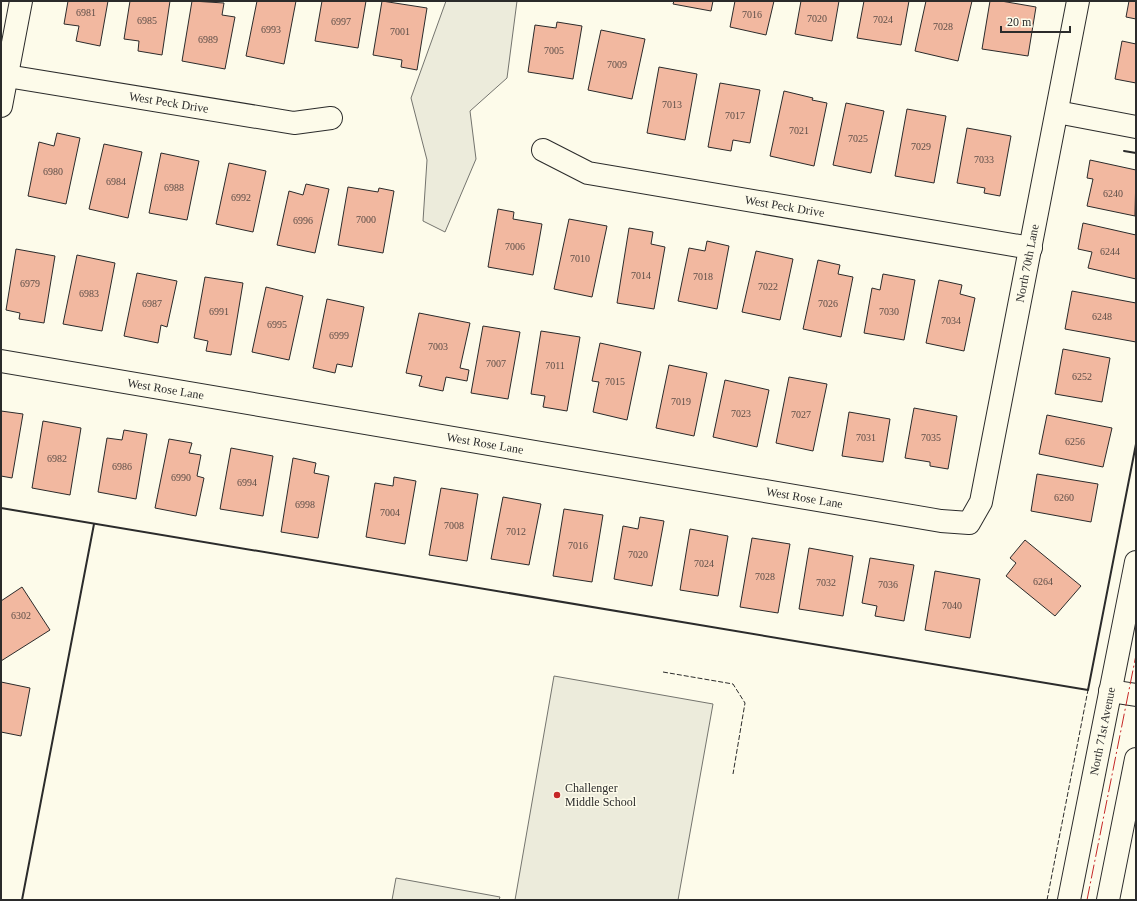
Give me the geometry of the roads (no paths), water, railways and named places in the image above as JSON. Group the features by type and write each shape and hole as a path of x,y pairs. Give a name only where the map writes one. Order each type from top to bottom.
{"street":[{"path":"1,106 22,1"},
{"name":"North 70th Lane","path":"969,523 981,502 1078,1"},
{"name":"West Peck Drive","path":"7,76 294,123 331,118"},
{"path":"1057,112 1136,127"},
{"name":"West Peck Drive","path":"544,150 588,173 1031,248"},
{"name":"West Rose Lane","path":"1,361 941,521 969,523"},
{"name":"North 71st Avenue","path":"1069,900 1136,562"},
{"path":"1110,691 1136,695"},
{"path":"1108,900 1136,759"}],"place":[{"name":"Challenger Middle School","path":"557,795"}]}
